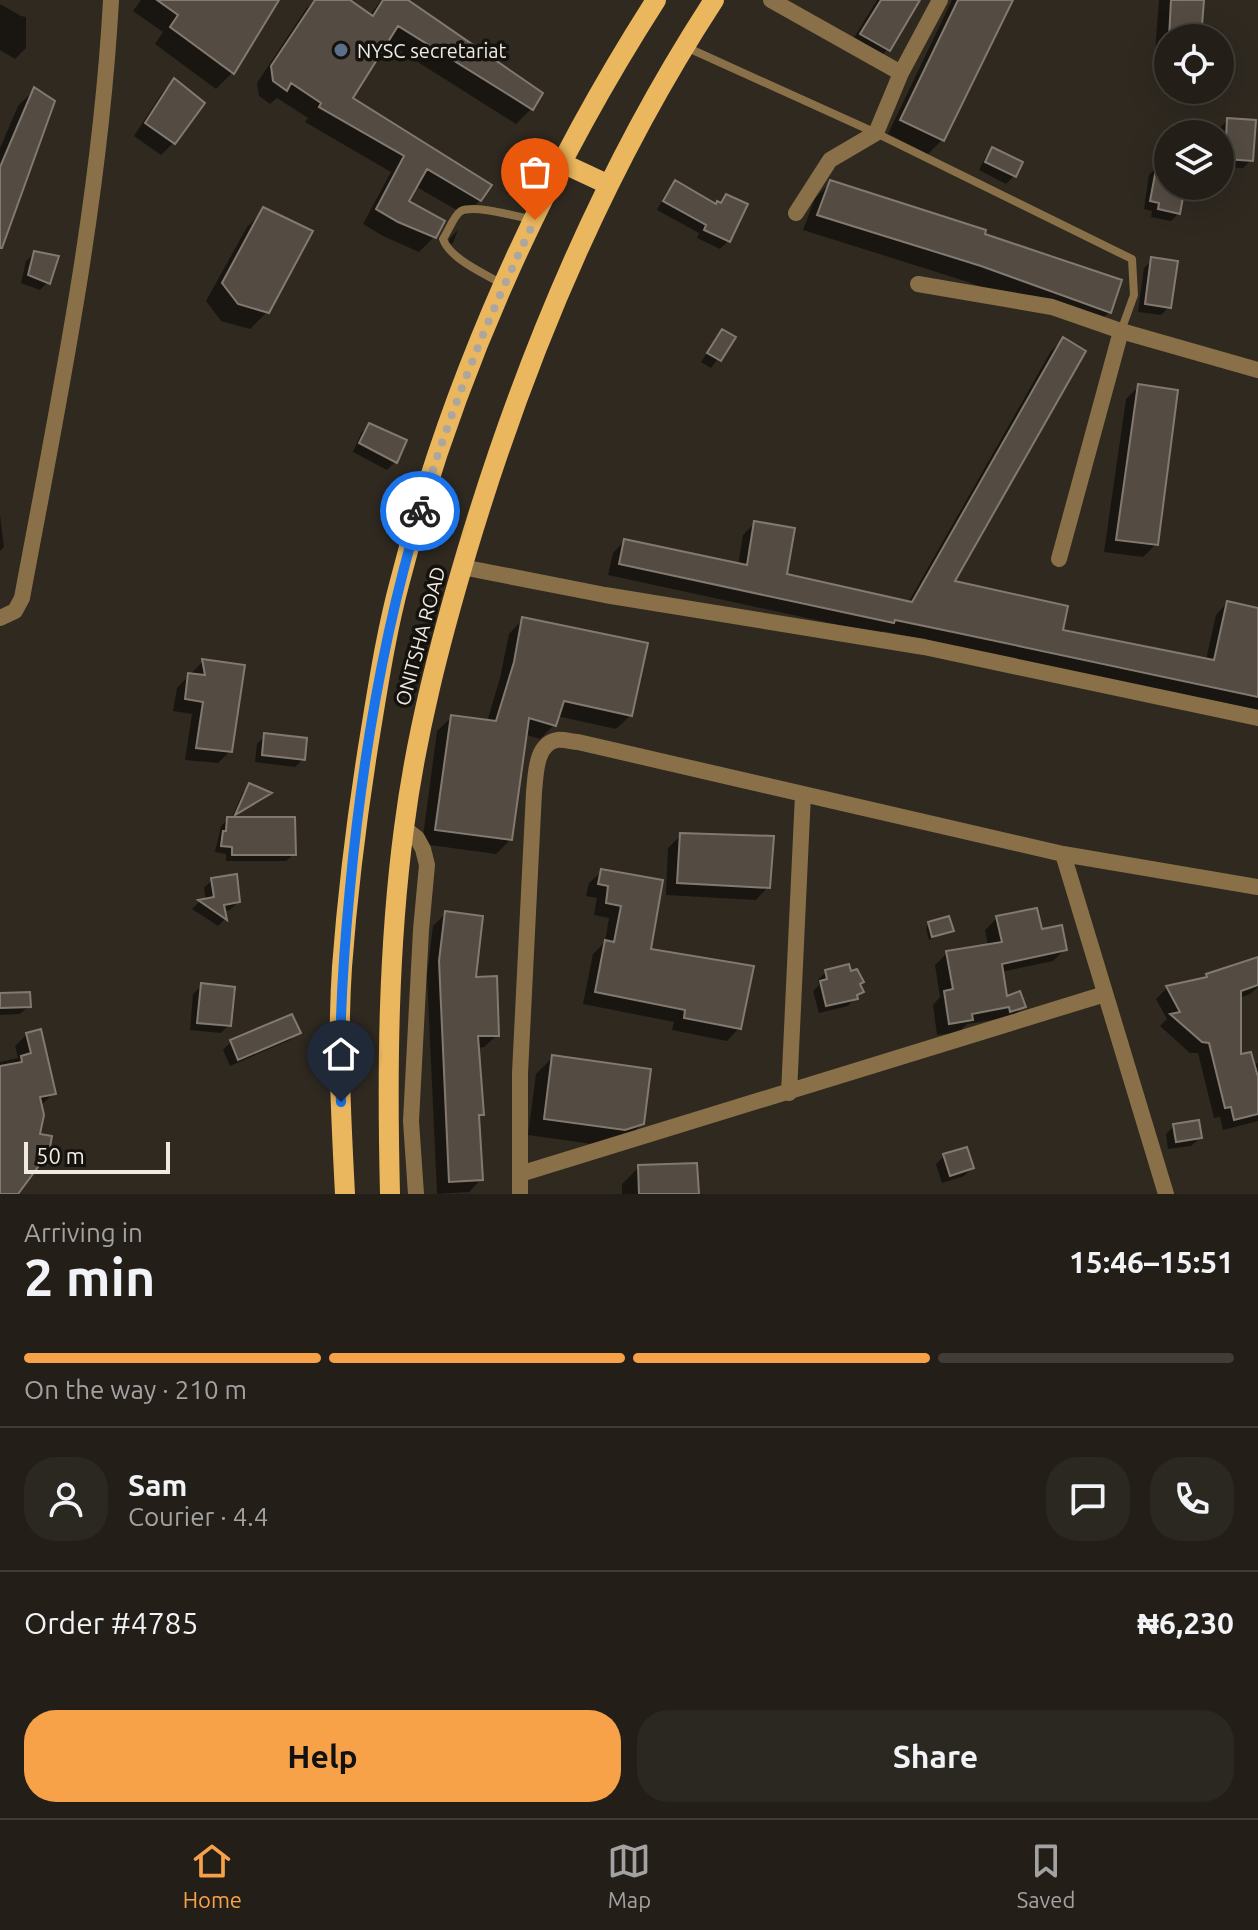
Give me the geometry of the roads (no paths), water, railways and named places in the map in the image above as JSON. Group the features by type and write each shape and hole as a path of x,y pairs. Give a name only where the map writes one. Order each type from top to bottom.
{"main road":[{"name":"ONITSHA ROAD","path":"390,1194 390,1005 404,828 424,708 445,623 488,481 551,308 607,184 714,0"},
{"name":"ONITSHA ROAD","path":"345,1194 339,1071 342,968 357,812 399,581 432,473 503,285 562,163 650,2"},
{"path":"562,163 607,184"}],"street":[{"path":"0,618 15,611 22,598 73,322 94,198 111,0"},
{"path":"771,0 901,73"},
{"path":"796,213 830,160 876,133 901,73 940,0"},
{"path":"918,284 1052,307 1121,331 1258,370"},
{"path":"1059,559 1121,331"},
{"path":"462,567 605,595 924,647 1258,718"},
{"path":"520,1194 520,1073 534,792 537,762 546,747 557,740 578,742 1063,854 1258,887"},
{"path":"789,1093 803,794"},
{"path":"404,828 417,838 427,865 411,1121 416,1194"},
{"path":"1063,854 1166,1194"},
{"path":"520,1174 1105,994"}],"lane":[{"path":"685,47 876,133 1132,259 1134,295 1121,331"},
{"path":"503,285 463,260 447,247 443,239 458,214 464,210 487,210 535,220"}],"place":[{"name":"NYSC secretariat","path":"341,50"}]}
